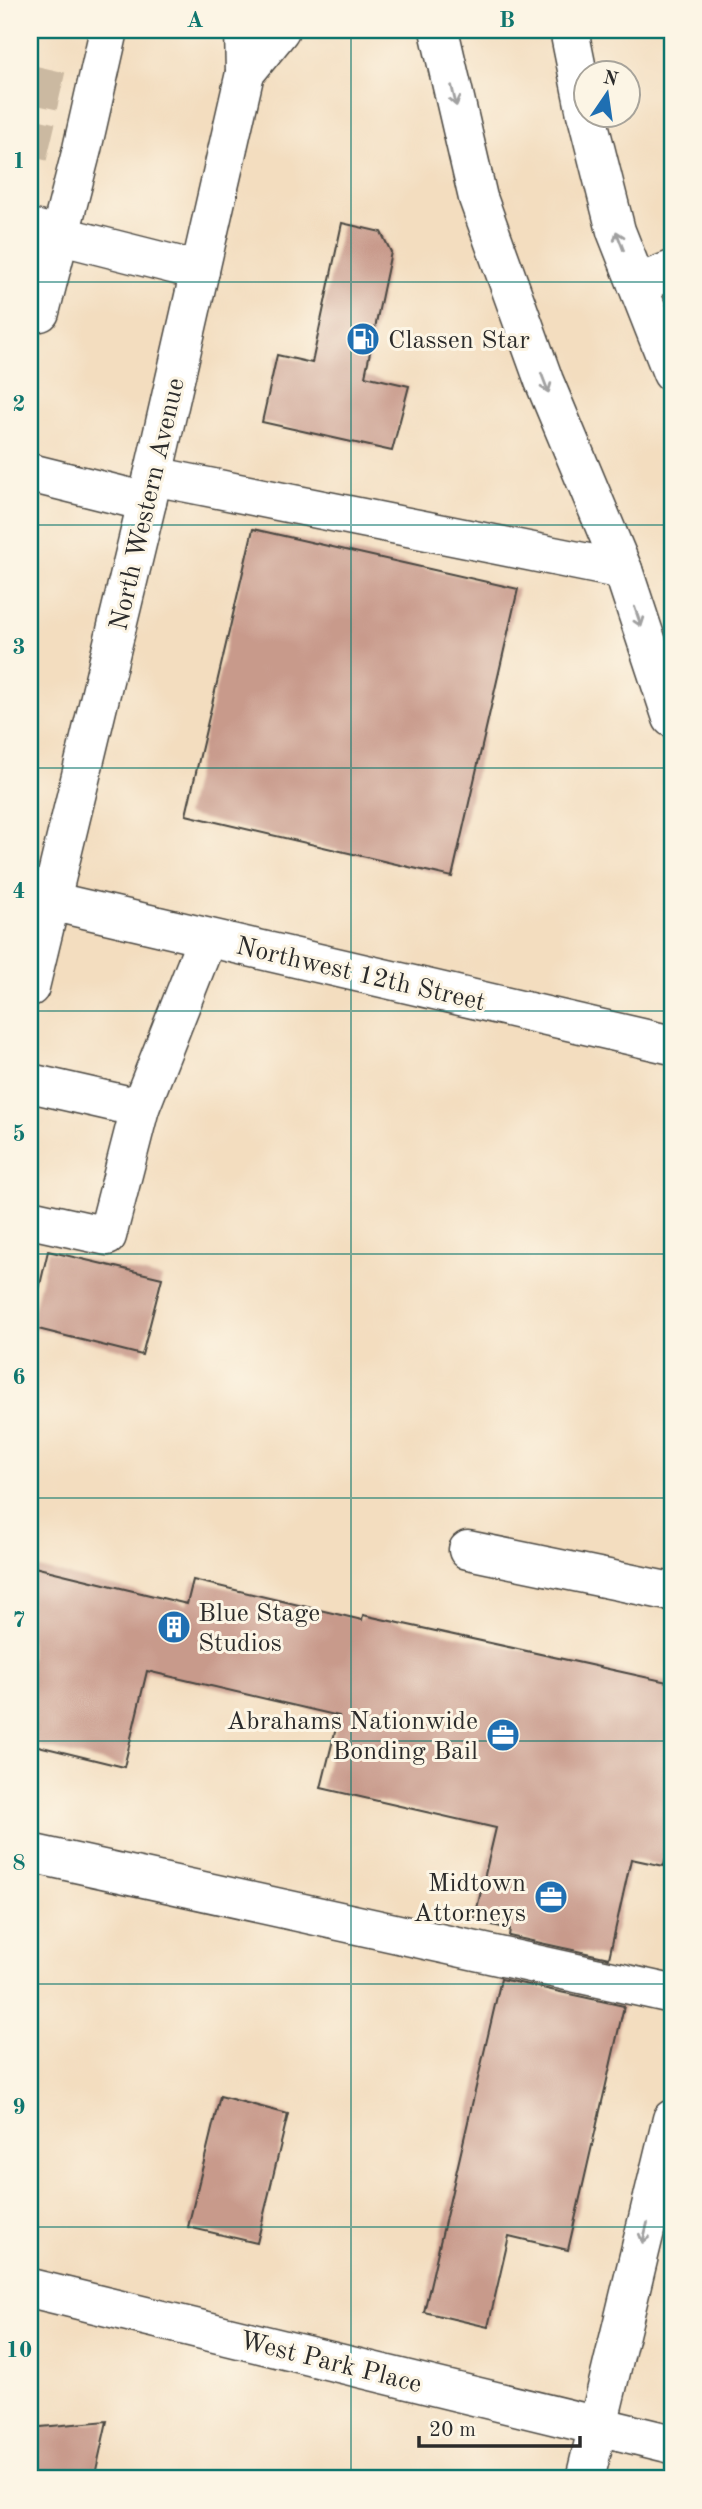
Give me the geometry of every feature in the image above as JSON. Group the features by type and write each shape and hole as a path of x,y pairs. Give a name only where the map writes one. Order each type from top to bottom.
{"street":[{"path":"30,309 40,312 44,232 76,94 106,30"},
{"path":"244,30 245,73"},
{"name":"North Western Avenue","path":"30,987 40,924 46,850 150,489 245,73 280,30"},
{"path":"439,30 478,198 544,381 623,570 672,718"},
{"path":"569,30 575,60"},
{"path":"591,130 616,231 672,373"},
{"path":"44,232 200,271"},
{"path":"637,284 672,270"},
{"path":"30,473 150,489 623,570"},
{"name":"Northwest 12th Street","path":"40,924 207,938 672,1045"},
{"path":"30,1219 107,1236 140,1108 207,938"},
{"path":"30,1083 140,1108"},
{"path":"468,1550 672,1592"},
{"path":"30,1853 672,1994"},
{"path":"585,2479 672,2119"},
{"name":"West Park Place","path":"30,2288 672,2444"}],"building":[{"path":"342,223 381,232 391,252 365,376 409,386 392,451 262,422 277,355 312,363"},
{"path":"253,529 518,589 452,877 186,815"},
{"path":"48,1251 162,1278 142,1355 30,1327"},
{"path":"30,1566 187,1604 193,1580 362,1620 363,1615 672,1683 672,1834 664,1866 631,1859 609,1958 509,1936 510,1929 474,1921 496,1828 321,1788 339,1716 147,1671 124,1767 30,1744"},
{"path":"501,1979 624,2006 568,2250 509,2236 488,2327 424,2312"},
{"path":"220,2096 288,2114 257,2243 188,2227"},
{"path":"107,2421 94,2479 30,2479 30,2428"}],"tunnel":[{"path":"30,84 61,91"},
{"path":"30,137 51,142"}],"place":[{"name":"Classen Star","path":"363,339"},
{"name":"Blue Stage Studios","path":"174,1627"},
{"name":"Abrahams Nationwide Bonding Bail","path":"503,1735"},
{"name":"Midtown Attorneys","path":"551,1897"}]}
